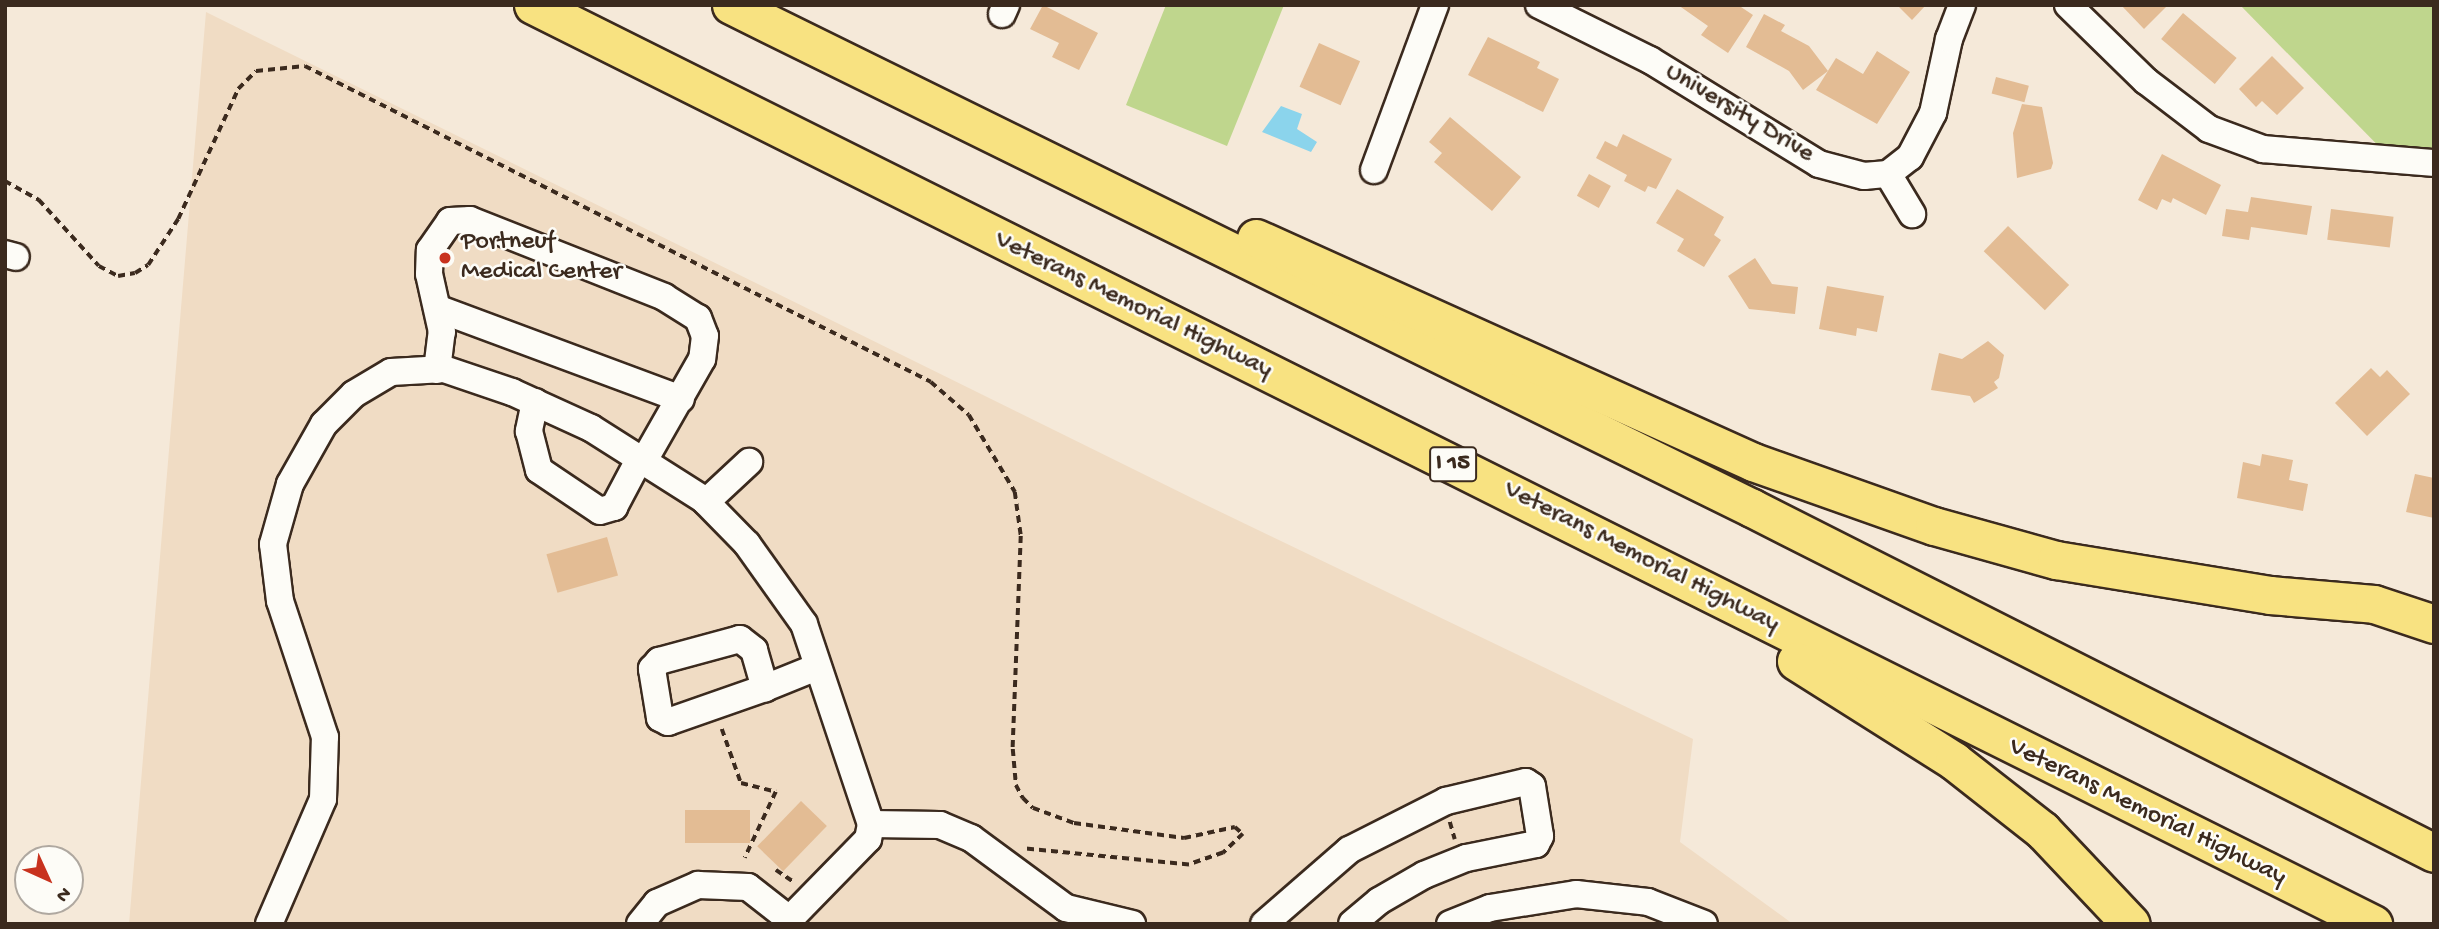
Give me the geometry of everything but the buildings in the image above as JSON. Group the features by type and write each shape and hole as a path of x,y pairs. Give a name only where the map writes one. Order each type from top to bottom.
{"highway":[{"name":"Veterans Memorial Highway","path":"533,5 1638,555 2146,814 2373,924"},
{"path":"731,5 1752,508 2434,853"},
{"path":"1039,159 1090,162 1753,462 1934,526 2056,560 2270,595 2434,611"},
{"path":"1638,555 1766,644 1954,761 2042,830 2131,924"},
{"path":"2374,604 2434,624"}],"street":[{"path":"1374,170 1434,5"},
{"name":"University Drive","path":"1539,5 1650,60 1819,164 1864,176 1888,174"},
{"path":"1912,214 1888,174 1910,157 1933,113 1949,39 1962,5"},
{"path":"2068,5 2146,81 2209,129 2263,149 2434,163"},
{"path":"438,370 442,332 439,309 429,274 430,250 450,221 470,220 685,306 698,318 705,336 702,359 681,399 614,507 600,511 539,470 528,431 535,402"},
{"path":"439,309 681,399"},
{"path":"269,924 323,799 325,737 280,601 273,544 290,484 324,424 354,394 391,372 438,370 535,402 643,458 706,502 747,544 804,624 871,824 868,839 787,922 748,887 698,885 657,903 640,924"},
{"path":"706,502 749,462"},
{"path":"765,688 817,667"},
{"path":"1264,924 1349,850 1446,801 1526,782 1532,786 1540,836 1536,844 1466,858 1424,875 1352,924"},
{"path":"871,824 940,825 971,838 1021,880 1066,908 1132,924"},
{"path":"1458,922 1517,913 1576,894 1648,902 1704,924"}],"path":[{"path":"722,729 741,783 776,792 745,858"},
{"path":"1447,811 1459,851"},
{"path":"776,870 796,883"}],"shaded area":[{"name":"Portneuf Medical Center","path":"206,12 1204,504 1693,739 1680,842 1793,924 129,924"}],"green space":[{"path":"1166,5 1284,5 1227,146 1126,105"},
{"path":"2240,5 2434,5 2434,174 2404,172"}],"water":[{"path":"1281,106 1302,114 1297,129 1317,142 1311,152 1262,132"}],"place":[{"name":"Portneuf Medical Center","path":"445,258"}]}
